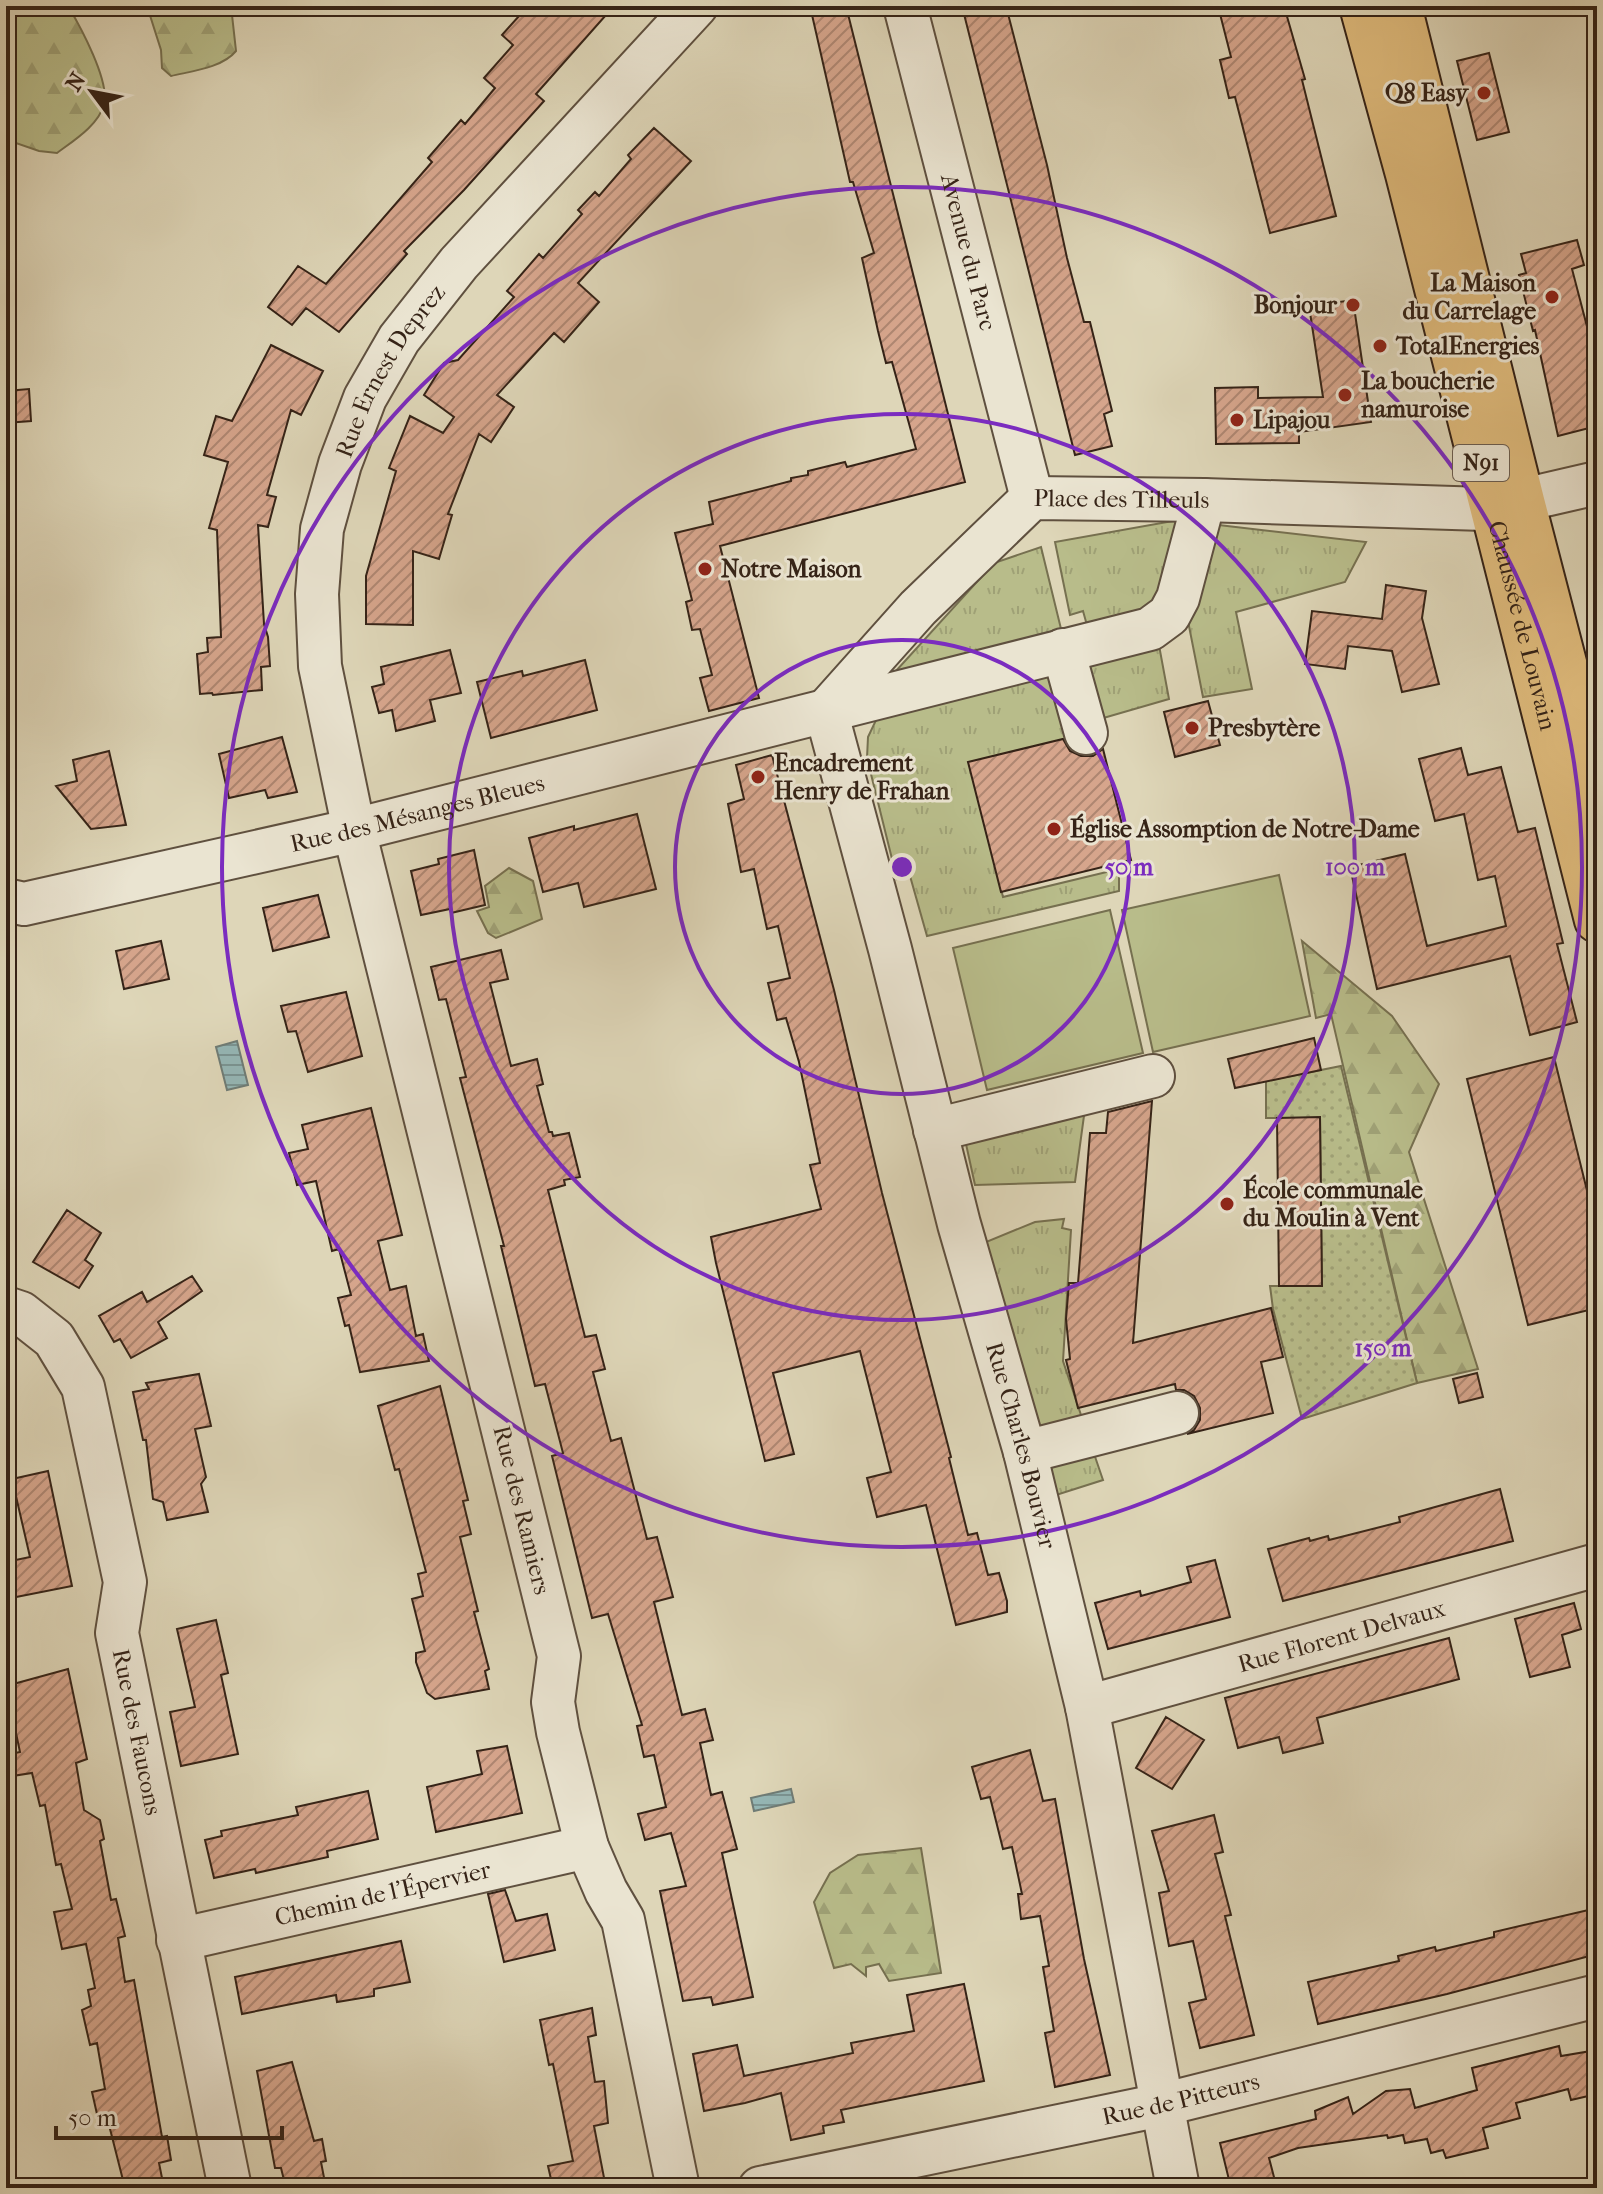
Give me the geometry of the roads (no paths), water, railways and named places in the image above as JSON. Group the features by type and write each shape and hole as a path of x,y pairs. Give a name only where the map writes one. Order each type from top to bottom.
{"main road":[{"name":"Chaussée de Louvain","path":"1362,6 1592,804"},
{"name":"Chaussée de Louvain","path":"1399,6 1597,920"}],"street":[{"name":"Rue Ernest Deprez","path":"354,830 320,666 317,594 322,529 340,464 365,398 399,339 459,263 696,6"},
{"name":"Avenue du Parc","path":"905,6 1032,498"},
{"name":"Chaussée de Louvain","path":"1385,6 1507,504"},
{"name":"Place des Tilleuls","path":"826,711 918,608 1032,498 1433,508 1507,504 1597,483"},
{"name":"Rue des Mésanges Bleues","path":"6,900 24,904 354,830 1150,629 1169,615 1178,598 1204,500"},
{"path":"1063,650 1086,733"},
{"name":"Rue Charles Bouvier","path":"826,711 968,1255 1025,1452 1087,1707 1178,2188"},
{"name":"Chaussée de Louvain","path":"1592,804 1597,914"},
{"name":"Rue des Ramiers","path":"354,830 559,1656 553,1702 558,1732 587,1847 606,1891 623,1920 678,2188"},
{"path":"935,1130 1153,1076"},
{"name":"Rue des Faucons","path":"6,1308 21,1313 54,1339 83,1387 125,1582 117,1633 230,2188"},
{"path":"1025,1452 1177,1413"},
{"name":"Rue Florent Delvaux","path":"1087,1707 1597,1565"},
{"name":"Chemin de l'Épervier","path":"178,1940 587,1847"},
{"name":"Rue de Pitteurs","path":"760,2188 1161,2105 1597,1996"}],"water":[{"path":"237,1041 248,1085 227,1090 216,1047"},
{"path":"791,1789 794,1802 754,1811 751,1798"}],"place":[{"name":"Q8 Easy","path":"1484,93"},
{"name":"La Maison du Carrelage","path":"1552,297"},
{"name":"Bonjour","path":"1353,305"},
{"name":"TotalEnergies","path":"1380,346"},
{"name":"La boucherie namuroise","path":"1345,395"},
{"name":"Lipajou","path":"1237,420"},
{"name":"Notre Maison","path":"705,569"},
{"name":"Presbytère","path":"1192,728"},
{"name":"Encadrement Henry de Frahan","path":"758,777"},
{"name":"Église Assomption de Notre-Dame","path":"1054,829"},
{"name":"École communale du Moulin à Vent","path":"1227,1204"}]}
